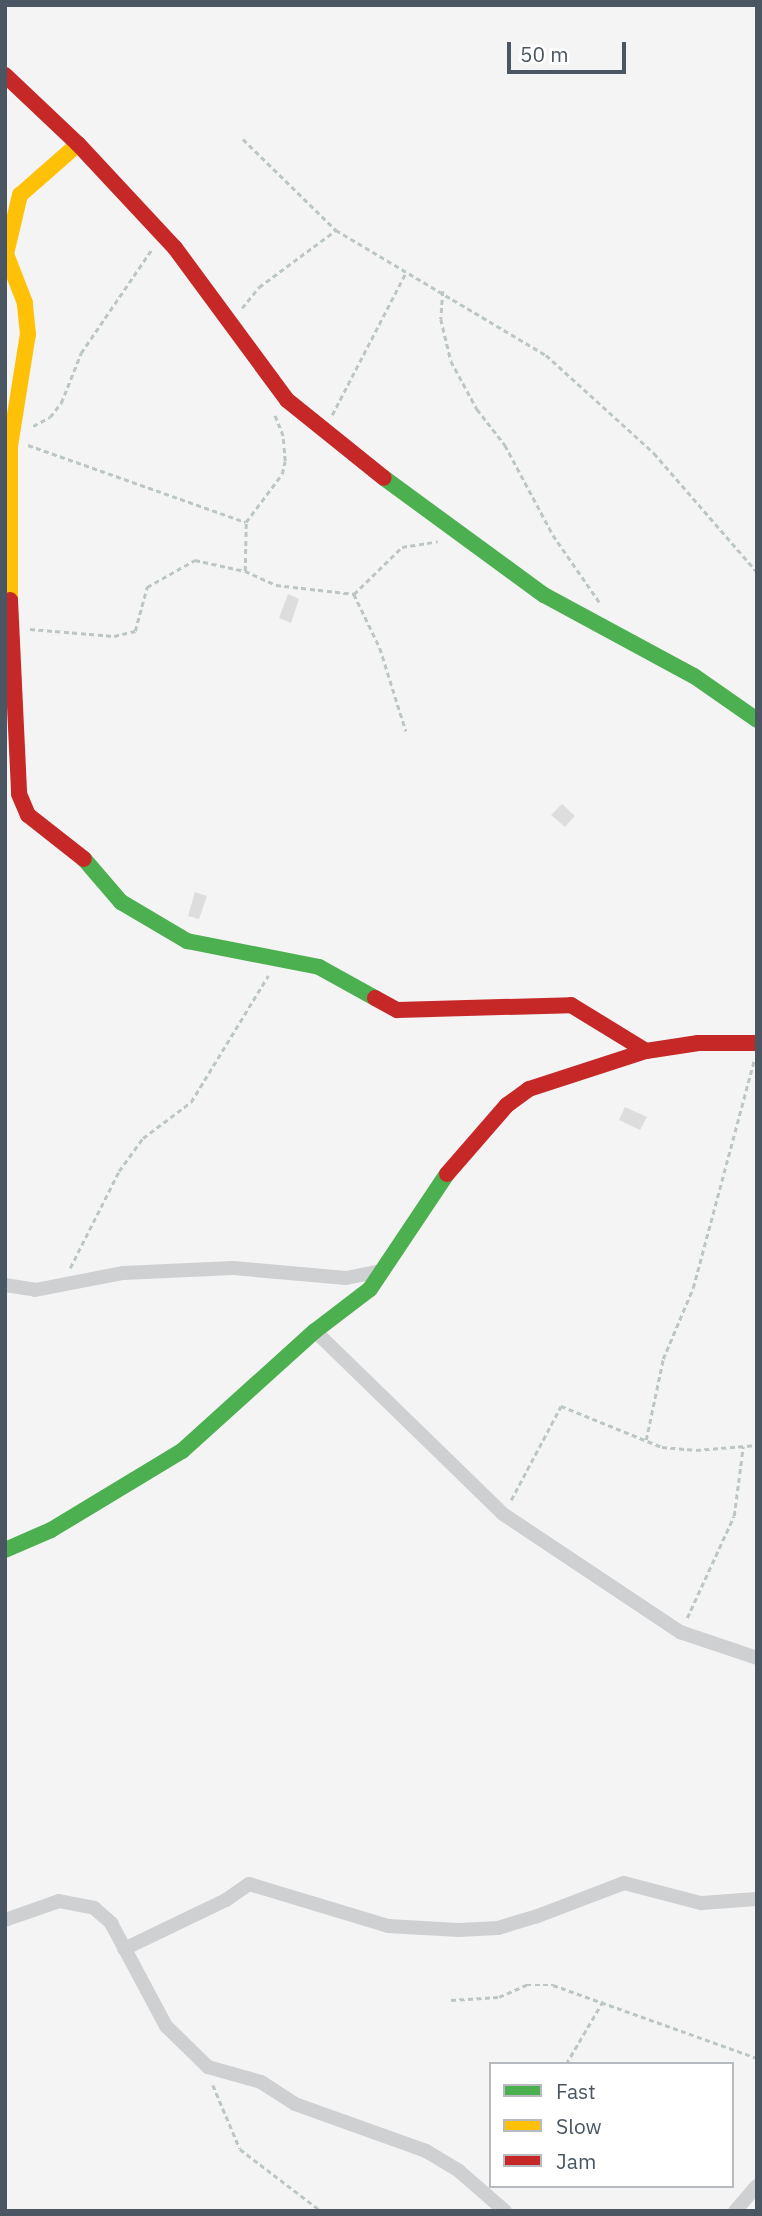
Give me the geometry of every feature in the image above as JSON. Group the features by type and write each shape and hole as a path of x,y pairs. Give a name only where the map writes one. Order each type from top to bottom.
{"street":[{"path":"5,75 78,144 163,235 208,288 229,325 287,400 323,433 544,595 694,676 757,720"},
{"path":"78,144 20,195 13,209 6,254 25,303 28,334 12,434 13,628 19,794 28,815 95,867 121,902 187,941 319,967 405,1011 571,1005 646,1051"},
{"path":"5,1550 51,1530 182,1451 315,1331 370,1289 443,1178 507,1105 557,1076 596,1069 646,1051 698,1043 757,1043"},
{"path":"5,1285 23,1291 136,1272 233,1268 346,1278 383,1271"},
{"path":"315,1331 503,1514 681,1632 757,1658"},
{"path":"124,1949 226,1900 249,1884 388,1926 459,1930 498,1928 624,1883 701,1903 757,1899"},
{"path":"5,1920 47,1903 76,1902 94,1908 111,1923 166,2026 208,2067 261,2082 295,2104 426,2151 459,2171 505,2211"},
{"path":"735,2211 757,2186"}],"path":[{"path":"243,139 336,230 406,272 443,290 546,355 654,453 757,572"},
{"path":"229,325 259,287 336,230"},
{"path":"12,434 34,426 54,412 106,311 163,235"},
{"path":"323,433 406,272"},
{"path":"443,290 441,318 450,361 477,409 505,445 553,535 606,611"},
{"path":"245,571 246,522 282,474 283,436 272,407"},
{"path":"12,434 246,522"},
{"path":"354,594 406,544 466,538"},
{"path":"13,628 124,633 138,626 147,587 190,562 245,571 276,584 354,594"},
{"path":"354,594 380,648 406,731"},
{"path":"61,1286 119,1171 143,1138 191,1102 279,958"},
{"path":"646,1440 663,1359 693,1288 757,1050"},
{"path":"503,1514 558,1408 564,1406 646,1440 696,1450 757,1445"},
{"path":"681,1632 734,1516 743,1447"},
{"path":"451,2000 499,1997 526,1985 553,1985 757,2058"},
{"path":"567,2062 603,2001"},
{"path":"208,2067 218,2105 240,2149 321,2211"}],"building":[{"path":"288,594 299,599 291,623 279,618"},
{"path":"562,804 575,816 565,827 551,815"},
{"path":"195,892 207,896 199,919 188,916"},
{"path":"625,1107 647,1117 640,1130 619,1120"}],"traffic: fast":[{"path":"384,478 544,595 694,676 757,720"},
{"path":"84,859 121,902 187,941 319,967 375,998"},
{"path":"5,1550 51,1530 182,1451 315,1331 370,1289 447,1174"}],"traffic: slow":[{"path":"10,600 10,446 28,334 25,303 6,254 20,195 78,144"}],"traffic: jam":[{"path":"5,75 78,144 175,248 287,400 384,478"},
{"path":"10,600 19,794 28,815 84,859"},
{"path":"375,998 397,1010 571,1005 646,1051"},
{"path":"447,1174 507,1105 529,1089 646,1051 698,1043 757,1043"}]}
